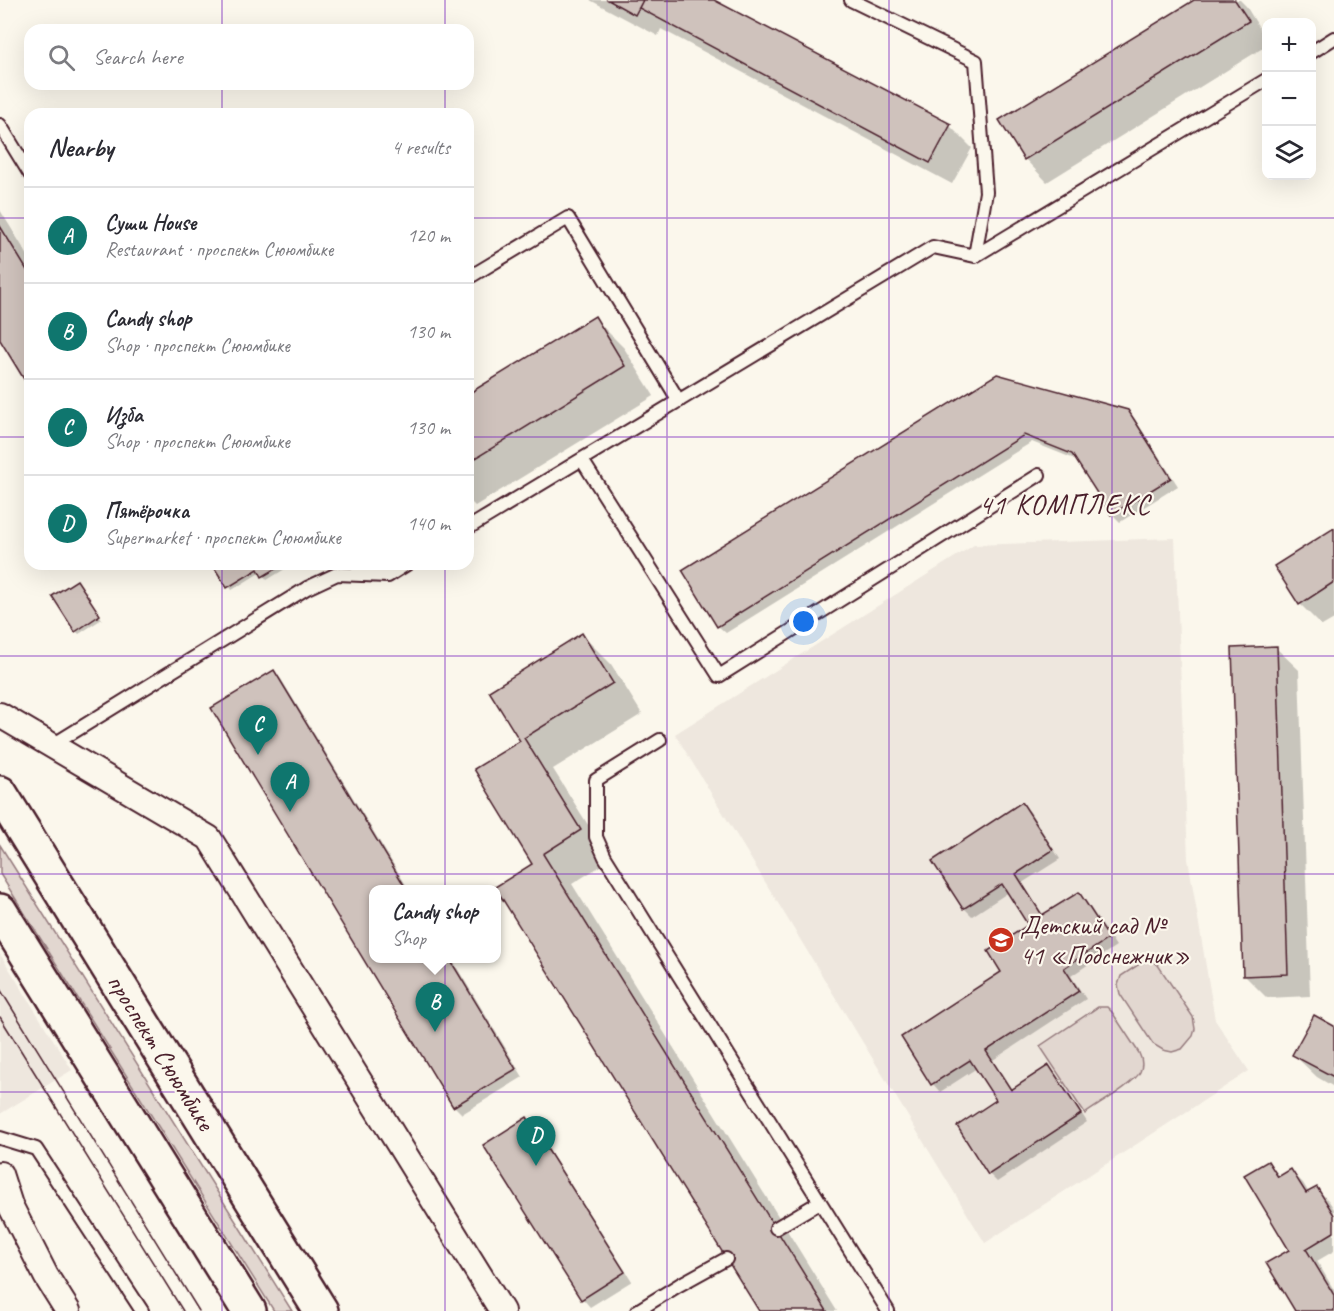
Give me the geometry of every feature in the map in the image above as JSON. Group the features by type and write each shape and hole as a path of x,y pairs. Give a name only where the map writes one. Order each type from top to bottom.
{"main road":[{"name":"проспект Сююмбике","path":"0,794 321,1311"},
{"path":"0,911 249,1311"}],"street":[{"path":"0,715 209,838 501,1311"},
{"path":"0,1174 10,1205 46,1276 68,1311"}],"lane":[{"path":"851,0 976,60 986,192 975,256"},
{"path":"1316,49 1334,38"},
{"path":"474,524 933,247 975,256 1262,82"},
{"path":"0,125 24,164"},
{"path":"474,275 567,218 679,400"},
{"path":"582,460 719,676 1039,475"},
{"path":"51,746 307,588 337,573 388,576 398,570"},
{"path":"660,740 596,780 596,837 605,857 888,1311"},
{"path":"0,1138 36,1149 142,1311"},
{"path":"776,1228 820,1202"},
{"path":"637,1311 726,1259"}],"shaded area":[{"name":"Детский сад № 41 «Подснежник»","path":"1175,538 1188,859 1215,1020 1249,1071 985,1243 675,734 974,545"},
{"path":"0,845 292,1311 274,1311 0,874"},
{"path":"0,954 72,1070 0,1114"},
{"path":"1151,960 1158,965 1193,1017 1195,1029 1193,1036 1182,1049 1172,1052 1153,1044 1120,994 1118,985 1121,976 1144,961"},
{"path":"1098,1007 1107,1007 1112,1012 1139,1053 1142,1067 1131,1082 1085,1114 1040,1046"}],"building":[{"path":"608,0 643,0 635,15"},
{"path":"643,0 714,0 951,124 930,163 639,8"},
{"path":"1194,0 1235,0 1249,21 1024,160 999,120"},
{"path":"0,226 24,265 24,379 0,340"},
{"path":"595,316 625,366 474,459 474,390"},
{"path":"997,374 1128,410 1171,478 1111,515 1072,454 1024,435 717,627 682,570"},
{"path":"1334,528 1334,582 1299,605 1274,566"},
{"path":"216,570 256,570 227,588"},
{"path":"258,570 274,570 262,577"},
{"path":"77,580 100,615 75,632 52,596"},
{"path":"582,633 613,683 524,738 581,830 543,854 827,1311 759,1311 501,897 501,885 498,885 532,864 474,769 520,741 489,691"},
{"path":"1277,646 1288,974 1243,976 1232,648"},
{"path":"274,670 404,885 369,885 369,963 452,963 516,1069 453,1107 211,708"},
{"path":"1022,802 1053,850 1016,874 1042,915 1079,892 1109,938 1064,968 1079,991 986,1051 1011,1090 1049,1065 1081,1114 988,1175 957,1126 996,1100 970,1060 931,1085 901,1037 1001,972 988,951 1028,925 1002,884 963,909 932,861"},
{"path":"1314,1015 1334,1026 1334,1077 1292,1055"},
{"path":"527,1117 625,1272 581,1300 483,1145"},
{"path":"1268,1161 1278,1177 1291,1169 1306,1193 1317,1187 1334,1215 1334,1232 1306,1249 1334,1295 1334,1311 1295,1311 1266,1263 1289,1250 1244,1175"}],"tram line":[{"path":"0,989 199,1311"},
{"path":"0,1017 183,1311"}],"place":[{"name":"Изба","path":"258,755"},
{"name":"Суши House","path":"290,812"},
{"name":"Детский сад № 41 «Подснежник»","path":"1001,940"},
{"name":"Candy shop","path":"435,1032"},
{"name":"Пятёрочка","path":"536,1166"}],"district":[{"name":"41 КОМПЛЕКС","path":"1065,504"}]}
